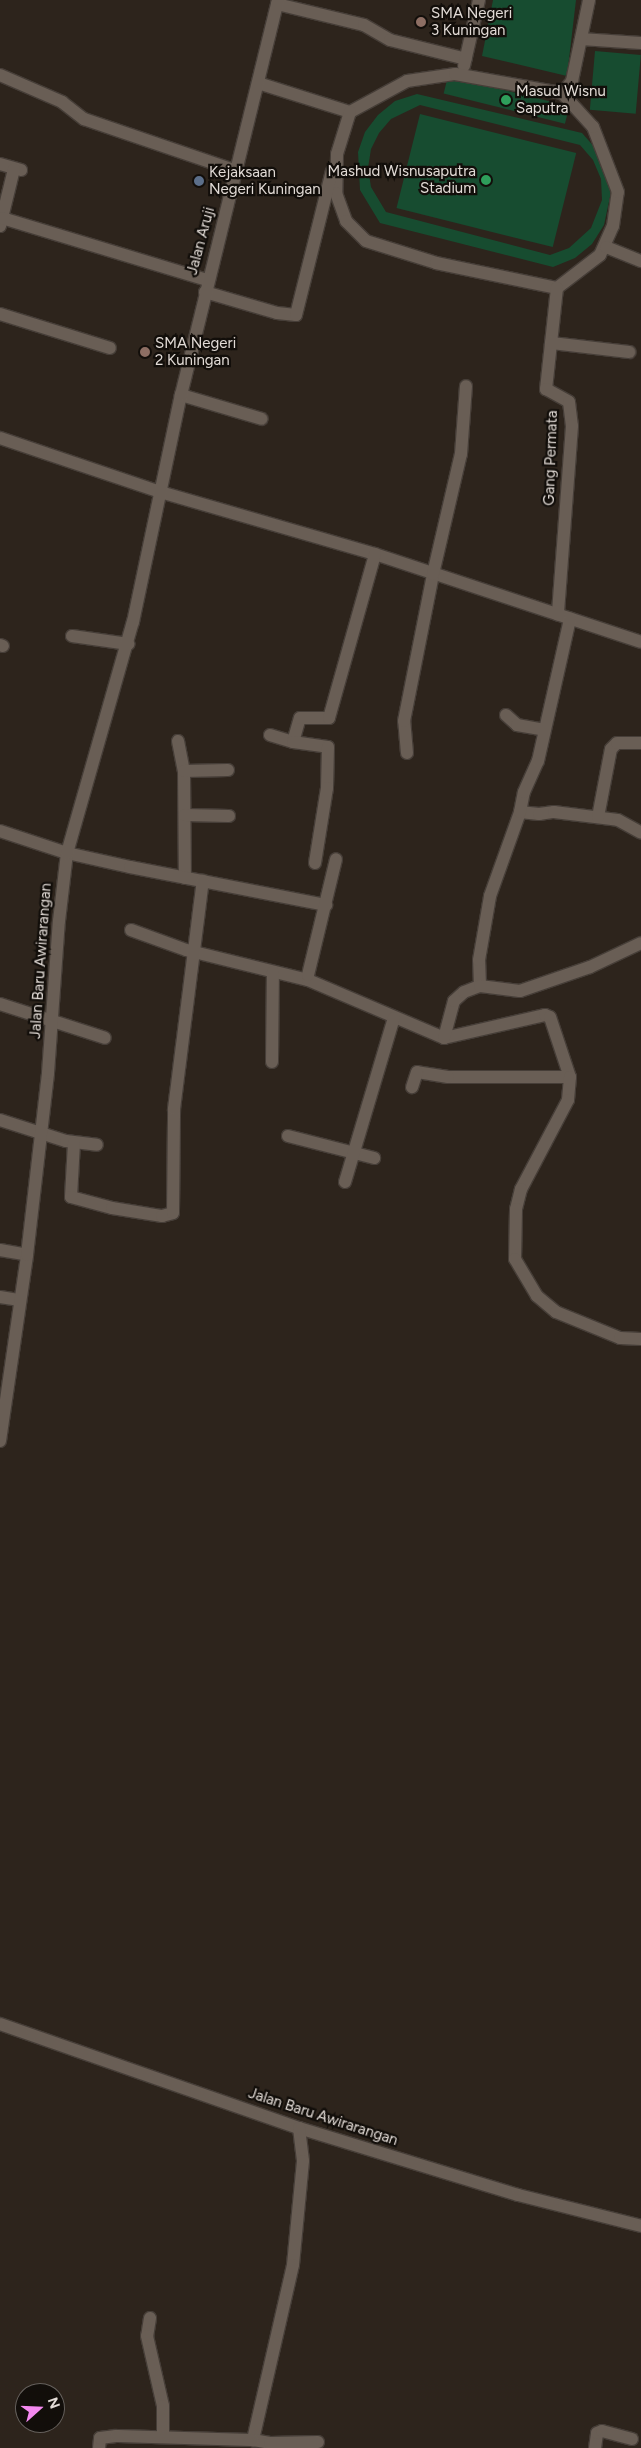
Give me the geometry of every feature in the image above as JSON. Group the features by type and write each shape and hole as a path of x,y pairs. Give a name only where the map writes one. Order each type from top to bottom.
{"street":[{"path":"462,75 479,0"},
{"path":"562,93 572,81 589,0"},
{"path":"278,2 364,25 390,40 466,59"},
{"name":"Jalan Aruji","path":"160,492 207,286 278,2"},
{"path":"581,38 641,43"},
{"path":"0,75 62,102 84,119 237,171"},
{"path":"258,83 350,112 407,81 462,75 562,93 593,127 618,192 613,226 606,247 600,255 557,288 436,263 366,241 346,220 336,193 337,164 350,112"},
{"path":"0,164 17,169 1,222 207,286 278,313 296,315 330,176 337,164"},
{"path":"606,247 641,261"},
{"name":"Gang Permata","path":"557,288 546,389 569,402 572,426 564,617"},
{"path":"0,314 110,348"},
{"path":"551,343 628,352"},
{"path":"406,753 404,722 433,574 461,454 466,386"},
{"path":"181,395 262,419"},
{"path":"0,438 160,492 375,554 641,642"},
{"name":"Jalan Baru Awirarangan","path":"0,1441 27,1255 42,1132 53,1023 61,899 67,853 128,644 160,492"},
{"path":"293,742 300,718 328,718 375,554"},
{"path":"480,986 478,960 490,896 520,812 545,730 564,617"},
{"path":"72,636 128,644"},
{"path":"506,716 517,724 545,730"},
{"path":"270,735 293,742 328,747 327,788 315,863"},
{"path":"178,741 184,771 184,878"},
{"path":"598,818 611,749 617,743 641,743"},
{"path":"184,771 228,770"},
{"path":"520,812 539,814 554,812 618,820 641,833"},
{"path":"185,815 229,816"},
{"path":"0,831 67,853 326,905"},
{"path":"308,975 336,859"},
{"path":"74,1143 71,1197 112,1208 162,1216 173,1213 174,1109 196,948 203,881"},
{"path":"131,930 273,972 308,980 394,1018 445,1035 544,1015 550,1017 570,1077 568,1100 521,1189 516,1209 515,1259 537,1296 556,1312 613,1335 641,1339"},
{"path":"445,1035 454,1001 480,986 520,991 590,966 641,943"},
{"path":"272,1062 273,972"},
{"path":"0,1004 53,1023 105,1038"},
{"path":"345,1182 394,1018"},
{"path":"412,1087 415,1075 421,1072 448,1077 570,1077"},
{"path":"0,1120 74,1143 96,1145"},
{"path":"288,1136 374,1158"},
{"path":"0,1250 27,1255"},
{"path":"0,1297 20,1300"},
{"name":"Jalan Baru Awirarangan","path":"0,2024 299,2128 518,2195 641,2226"},
{"path":"253,2440 293,2265 302,2161 299,2128"},
{"path":"150,2318 148,2341 163,2406 163,2437"},
{"path":"595,2448 597,2433 602,2431 632,2439"},
{"path":"99,2448 99,2440 102,2437 253,2440 270,2443 318,2442"}],"green space":[{"path":"493,0 576,0 567,76 482,56"},
{"path":"595,51 641,55 636,114 590,110"},
{"name":"Masud Wisnu Saputra","path":"448,76 569,106 565,124 444,93"},
{"path":"417,94 582,133 597,150 611,192 604,225 592,244 575,258 553,267 380,223 360,190 358,152 365,132 378,115 395,101","holes":["420,105 580,145 593,160 601,179 602,200 591,228 569,248 550,255 386,212 371,187 368,168 371,149 379,133 391,119"]},
{"name":"Mashud Wisnusaputra Stadium","path":"420,114 576,153 553,247 397,208"}],"place":[{"name":"SMA Negeri 3 Kuningan","path":"421,22"},
{"name":"Masud Wisnu Saputra","path":"506,100"},
{"name":"Mashud Wisnusaputra Stadium","path":"486,180"},
{"name":"Kejaksaan Negeri Kuningan","path":"199,181"},
{"name":"SMA Negeri 2 Kuningan","path":"145,352"}]}
